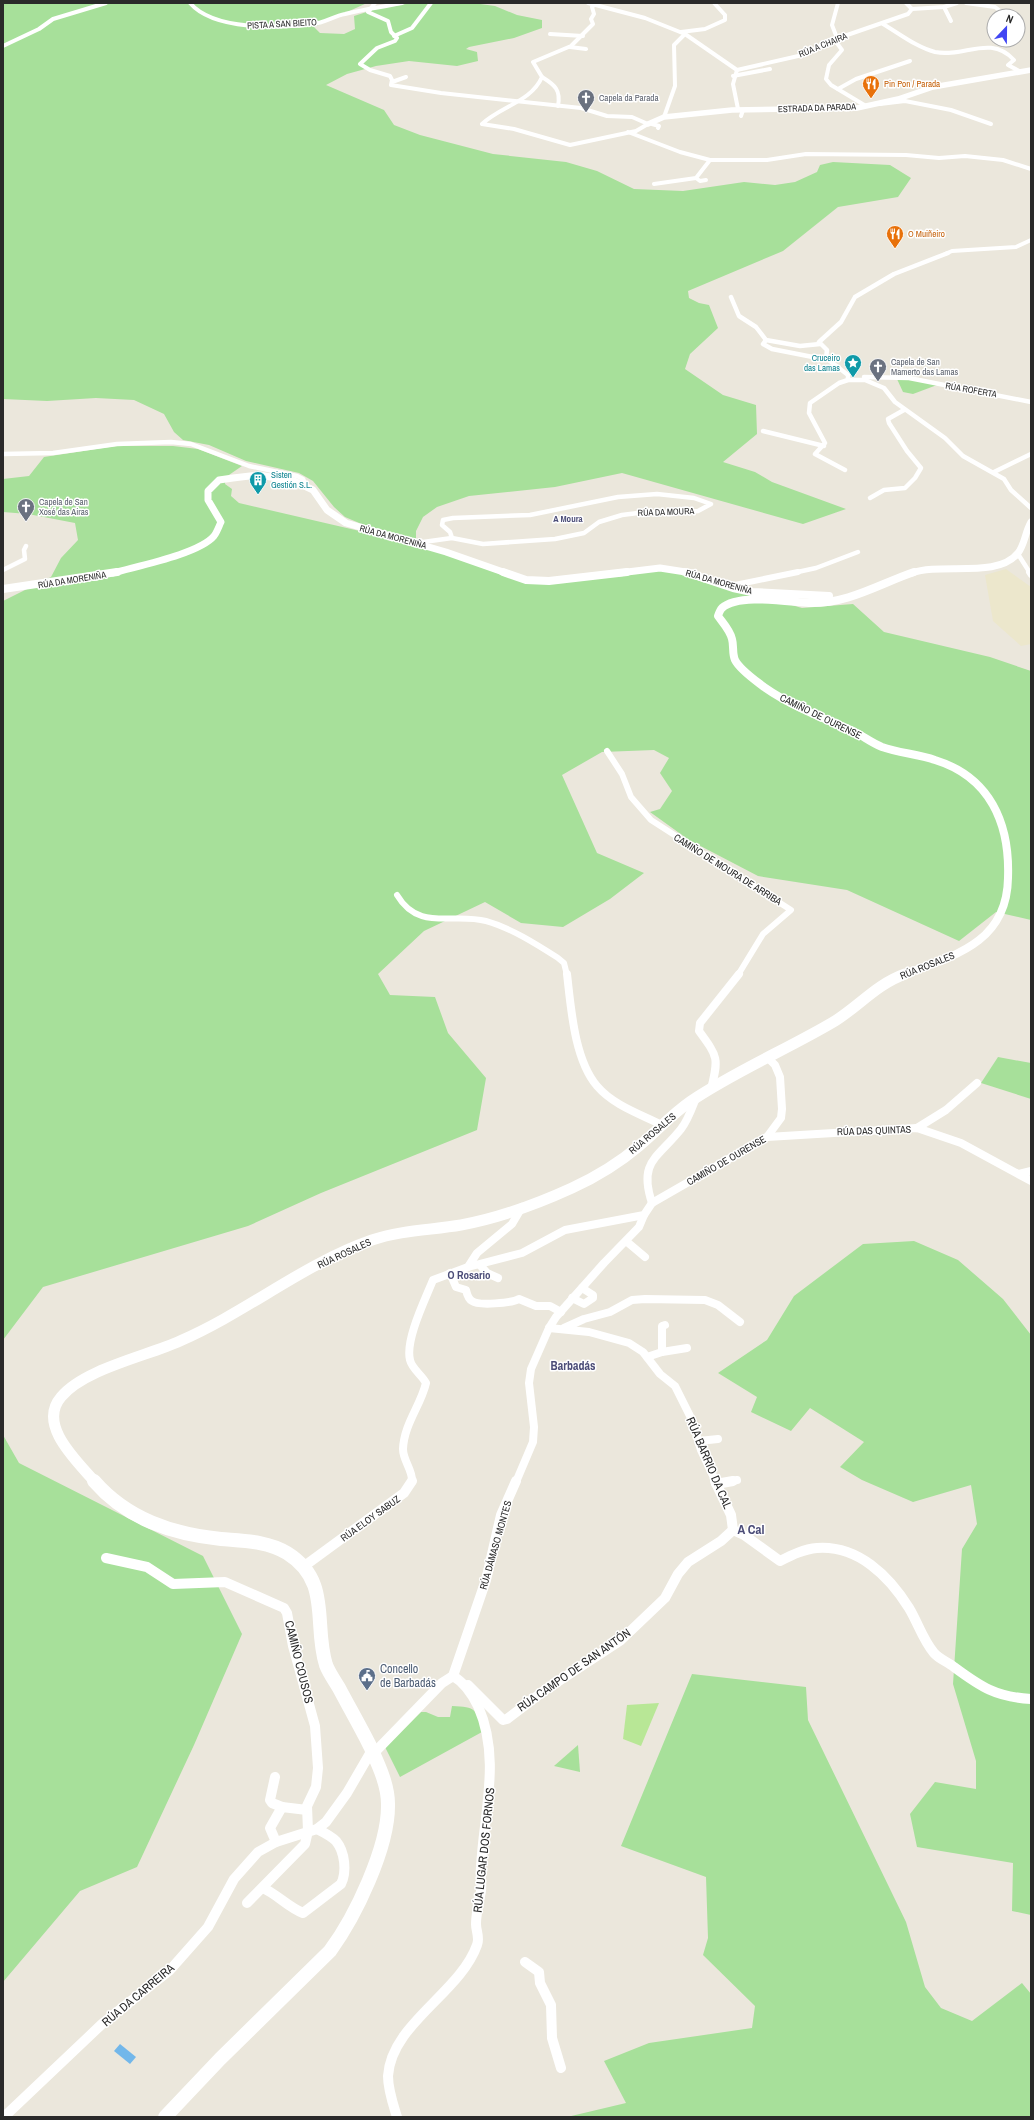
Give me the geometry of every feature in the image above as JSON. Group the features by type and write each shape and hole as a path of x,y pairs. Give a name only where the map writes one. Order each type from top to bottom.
{"street":[{"path":"3,46 39,29 56,18 106,3"},
{"name":"PISTA A SAN BIEITO","path":"190,3 197,11 221,20 242,26 255,27 310,24 369,9 402,3"},
{"path":"375,3 368,10 369,13 388,21 390,32 397,38 395,42 377,48 360,64 370,70 390,76 392,82 390,84 440,93 518,101 599,112 607,116 632,116 650,124 659,126 658,128"},
{"path":"394,36 412,28 431,3"},
{"path":"588,3 645,18 681,32 737,70 733,76 735,99 741,110 741,116"},
{"path":"681,32 705,29 725,20 725,15 714,3"},
{"path":"838,3 832,20 833,30 842,50 829,62 826,76 827,81 866,106"},
{"path":"906,3 912,8 944,7 957,3"},
{"path":"966,3 996,8"},
{"path":"558,106 560,96 557,87 542,77 533,65 533,62 570,47 583,36 593,24 591,19 594,14 592,7 594,5"},
{"path":"944,7 951,22"},
{"name":"RÚA A CHAIRA","path":"737,70 807,54 821,44 883,24 908,14 912,8"},
{"path":"883,24 916,46 940,52 958,52 987,47 1004,48 1014,60 1008,65 1021,72"},
{"path":"550,34 583,36"},
{"path":"664,117 668,100 676,86 674,45 685,34"},
{"path":"570,47 586,49"},
{"path":"838,89 856,79 900,63 910,61"},
{"path":"733,76 770,69"},
{"name":"ESTRADA DA PARADA","path":"650,124 664,117 741,110 839,109 866,106 904,97 928,88 1031,70"},
{"path":"392,82 406,77"},
{"path":"542,77 534,90 518,101 494,113 482,124 514,129 570,145 637,130 650,124"},
{"path":"876,104 905,101 918,105 951,110 991,124"},
{"path":"628,132 680,152 710,160 767,160 817,154 910,155 939,158 965,156 1007,161 1031,170"},
{"path":"654,184 696,178 710,160"},
{"path":"696,178 701,182 706,180"},
{"path":"820,344 820,340 841,322 856,297 894,274 952,251 1016,247 1031,240"},
{"path":"731,297 739,316 756,327 766,340 800,346 820,344 827,350 825,357 848,378 813,400 809,407 809,413 825,440 824,446 815,454 845,470"},
{"path":"766,340 763,344 772,349 828,360"},
{"name":"RÚA ROFERTA","path":"848,378 909,378 1031,402"},
{"path":"864,378 888,392 895,402 904,410 945,438 963,456 994,472 1004,479 1011,490 1031,508"},
{"path":"888,392 887,387 892,378"},
{"path":"870,498 884,490 905,488 915,478 920,468 906,451 889,423 888,419 904,410"},
{"path":"763,431 824,446"},
{"path":"3,454 53,453 116,444 181,442 210,450 250,466 297,476 303,479 306,486"},
{"path":"994,472 1031,454"},
{"name":"RÚA DA MORENIÑA","path":"3,589 109,574 177,555 202,544 214,536 221,522 208,500 208,490 219,480 259,475 277,477 306,486 316,494 327,510 346,523 416,543 526,580 550,581 660,568 693,573 752,592 780,595 859,595"},
{"name":"RÚA DA MOURA","path":"416,543 452,538 482,544 555,539 584,533 599,522 622,515 646,512 678,513 698,511 711,504 701,499 676,495 638,495 602,499 526,516 455,517 443,520 442,525 450,532 452,538"},
{"path":"859,595 924,569 988,567 1015,556 1022,547 1027,528 1031,522"},
{"path":"3,570 25,559 24,550 26,546"},
{"path":"730,586 816,568 858,552"},
{"path":"1015,556 1026,564 1031,575"},
{"name":"CAMIÑO DE OURENSE","path":"859,595 838,601 811,604 738,601 722,606 719,609 718,616 732,637 734,658 739,665 766,688 793,704 878,745 924,756"},
{"name":"CAMIÑO DE MOURA DE ARRIBA","path":"607,751 622,774 631,797 651,820 791,910 763,934 735,980 706,1013 700,1023 699,1031 712,1049 717,1064 711,1089"},
{"name":"RÚA ROSALES","path":"165,2117 220,2059 330,1951 355,1913 388,1820 388,1804 384,1782 372,1752 326,1665 319,1593 310,1575 297,1560 278,1548 251,1540 197,1535 167,1527 126,1511 109,1497 56,1433 52,1422 52,1413 59,1399 77,1384 92,1376 184,1340 219,1323 316,1266 367,1242 386,1236 472,1223 522,1207 562,1192 590,1179 613,1166 696,1098 837,1019 889,980 928,966 963,949 990,931 999,920 1006,903 1009,882 1007,854 999,816 990,797 979,783 953,766 924,756"},
{"path":"398,895 405,908 412,913 433,919 485,921 524,939 563,962 567,971 575,1030 592,1080 610,1096 662,1125"},
{"name":"CAMIÑO DE OURENSE","path":"652,1203 767,1137 781,1118 782,1109 780,1076 775,1065 768,1058"},
{"path":"917,1128 946,1110 977,1083"},
{"path":"652,1203 647,1182 650,1165 659,1151 681,1129 696,1098"},
{"name":"RÚA DAS QUINTAS","path":"767,1137 854,1130 917,1128 961,1143 1031,1181"},
{"path":"1019,1174 1031,1171"},
{"name":"RÚA DÁMASO MONTES","path":"453,1676 486,1580 502,1515 532,1442 534,1426 529,1377 549,1328 572,1298 639,1227 644,1214 652,1203"},
{"path":"468,1267 470,1259 491,1243 519,1214 522,1207"},
{"name":"RÚA ELOY SABUZ","path":"303,1567 404,1493 411,1486 412,1476 403,1456 403,1446 414,1409 426,1383 412,1365 409,1353 415,1328 433,1280 468,1267 522,1253 566,1230 644,1214"},
{"path":"626,1241 645,1257"},
{"path":"480,1265 487,1273 498,1278"},
{"path":"450,1273 456,1287 466,1290 469,1299 477,1304 494,1302 508,1304 519,1299 536,1306 550,1306 561,1312"},
{"path":"572,1298 584,1304 593,1298 593,1295 582,1288"},
{"path":"564,1328 584,1319 610,1312 632,1300 645,1299 710,1301 718,1305 740,1322"},
{"path":"662,1352 662,1326 665,1325"},
{"name":"RÚA BARRIO DA CAL","path":"549,1328 564,1328 629,1343 638,1348 660,1374 680,1392 692,1420 698,1441 730,1515 733,1530"},
{"path":"646,1357 662,1352 687,1348"},
{"path":"698,1441 718,1439"},
{"path":"716,1484 737,1480"},
{"path":"733,1530 744,1535 780,1562 798,1552 826,1546 855,1556 873,1566 892,1585 905,1602 935,1653 982,1688 1024,1699 1031,1699"},
{"name":"RÚA CAMPO DE SAN ANTÓN","path":"463,1681 488,1704 499,1717 503,1720 507,1719 545,1690 621,1640 665,1598 678,1574 688,1562 721,1541 733,1530"},
{"name":"CAMIÑO COUSOS","path":"106,1558 147,1567 173,1584 225,1582 284,1608 315,1726 318,1768 316,1787 307,1810 312,1830"},
{"path":"372,1752 442,1683 453,1676 463,1681"},
{"name":"RÚA LUGAR DOS FORNOS","path":"397,2117 388,2082 388,2070 392,2058 415,2024 463,1972 478,1941 476,1924 481,1886 481,1863 492,1768 487,1729 483,1714 463,1681"},
{"name":"RÚA DA CARREIRA","path":"4,2117 102,2024 170,1970 208,1927 238,1874 258,1852 276,1842 312,1830 326,1822 336,1810 372,1752"},
{"path":"275,1777 270,1800 272,1803 282,1807 286,1806 307,1810"},
{"path":"276,1842 270,1828 282,1807"},
{"path":"247,1903 303,1846 312,1830 336,1841 340,1848 344,1869 343,1880 341,1884 304,1913 293,1909 276,1894 263,1888"},
{"path":"525,1962 537,1970 540,1983 551,2006 552,2038 561,2068"}],"shaded area":[{"path":"1006,569 1031,587 1031,644 1021,646 993,621 985,575"}],"green space":[{"path":"3,3 367,3 314,27 320,33 344,34 355,29 354,16 376,9 412,3 473,3 495,6 517,15 542,20 542,28 514,38 469,47 466,49 477,52 478,61 457,66 409,61 376,66 347,74 326,85 384,110 394,125 420,135 493,154 566,162 597,171 634,189 683,191 744,182 775,185 795,182 817,172 820,165 833,162 890,165 911,178 898,197 838,207 783,251 688,291 689,298 699,303 709,305 718,328 690,354 685,369 723,395 756,405 757,434 723,462 755,472 772,482 846,509 803,524 622,473 555,487 469,496 437,507 423,517 416,531 416,539 371,528 345,517 334,507 313,481 299,473 246,461 209,445 183,440 174,432 164,414 134,400 96,398 47,401 3,399"},
{"path":"902,378 937,385 913,394 903,392 897,379"},
{"path":"116,446 173,446 198,449 242,466 226,477 225,484 232,489 231,496 239,503 420,545 519,581 648,570 676,572 802,608 853,604 884,632 990,657 1031,671 1031,920 996,912 959,941 847,890 758,876 689,840 650,812 660,809 672,791 660,773 669,758 654,750 602,752 562,775 597,853 644,873 610,899 563,927 521,923 485,902 424,931 378,974 390,995 435,997 448,1033 486,1078 477,1130 321,1193 248,1226 43,1287 3,1340 3,601 51,577 61,558 78,540 75,523 28,514 3,512 3,479 29,476 44,457"},
{"path":"998,1057 1031,1063 1031,1099 981,1083"},
{"path":"914,1241 958,1260 1003,1299 1031,1335 1031,1915 1012,1911 1013,1863 917,1847 910,1814 935,1782 976,1789 976,1761 953,1684 962,1549 977,1524 971,1485 913,1502 862,1480 840,1467 864,1442 810,1408 791,1431 751,1412 757,1397 718,1373 767,1340 794,1296 863,1244"},
{"path":"3,1435 19,1463 203,1556 242,1634 194,1745 137,1867 80,1891 3,1982"},
{"path":"692,1674 806,1687 808,1720 906,1922 925,1987 941,2008 972,2021 1022,1983 1031,1994 1031,2117 567,2117 626,2103 604,2061 649,2043 752,2028 755,2006 703,1955 708,1938 706,1877 621,1846"},
{"path":"659,1703 641,1746 623,1739 627,1705"},
{"path":"452,1706 466,1707 474,1711 479,1718 482,1732 400,1777 385,1747 421,1712 426,1712 438,1717 450,1717"},
{"path":"578,1745 580,1772 554,1766"}],"water":[{"path":"120,2044 136,2057 130,2064 114,2051"}],"place":[{"name":"Pin Pon / Parada","path":"871,99"},
{"name":"Capela da Parada","path":"586,113"},
{"name":"O Muiñeiro","path":"895,249"},
{"name":"Cruceiro das Lamas","path":"853,378"},
{"name":"Capela de San Mamerto das Lamas","path":"878,382"},
{"name":"Sisten Gestión S.L.","path":"258,495"},
{"name":"Capela de San Xosé das Airas","path":"26,522"},
{"name":"Concello de Barbadás","path":"367,1691"}],"district":[{"name":"A Moura","path":"568,519"},
{"name":"O Rosario","path":"469,1275"},
{"name":"Barbadás","path":"573,1366"},
{"name":"A Cal","path":"751,1529"}]}
